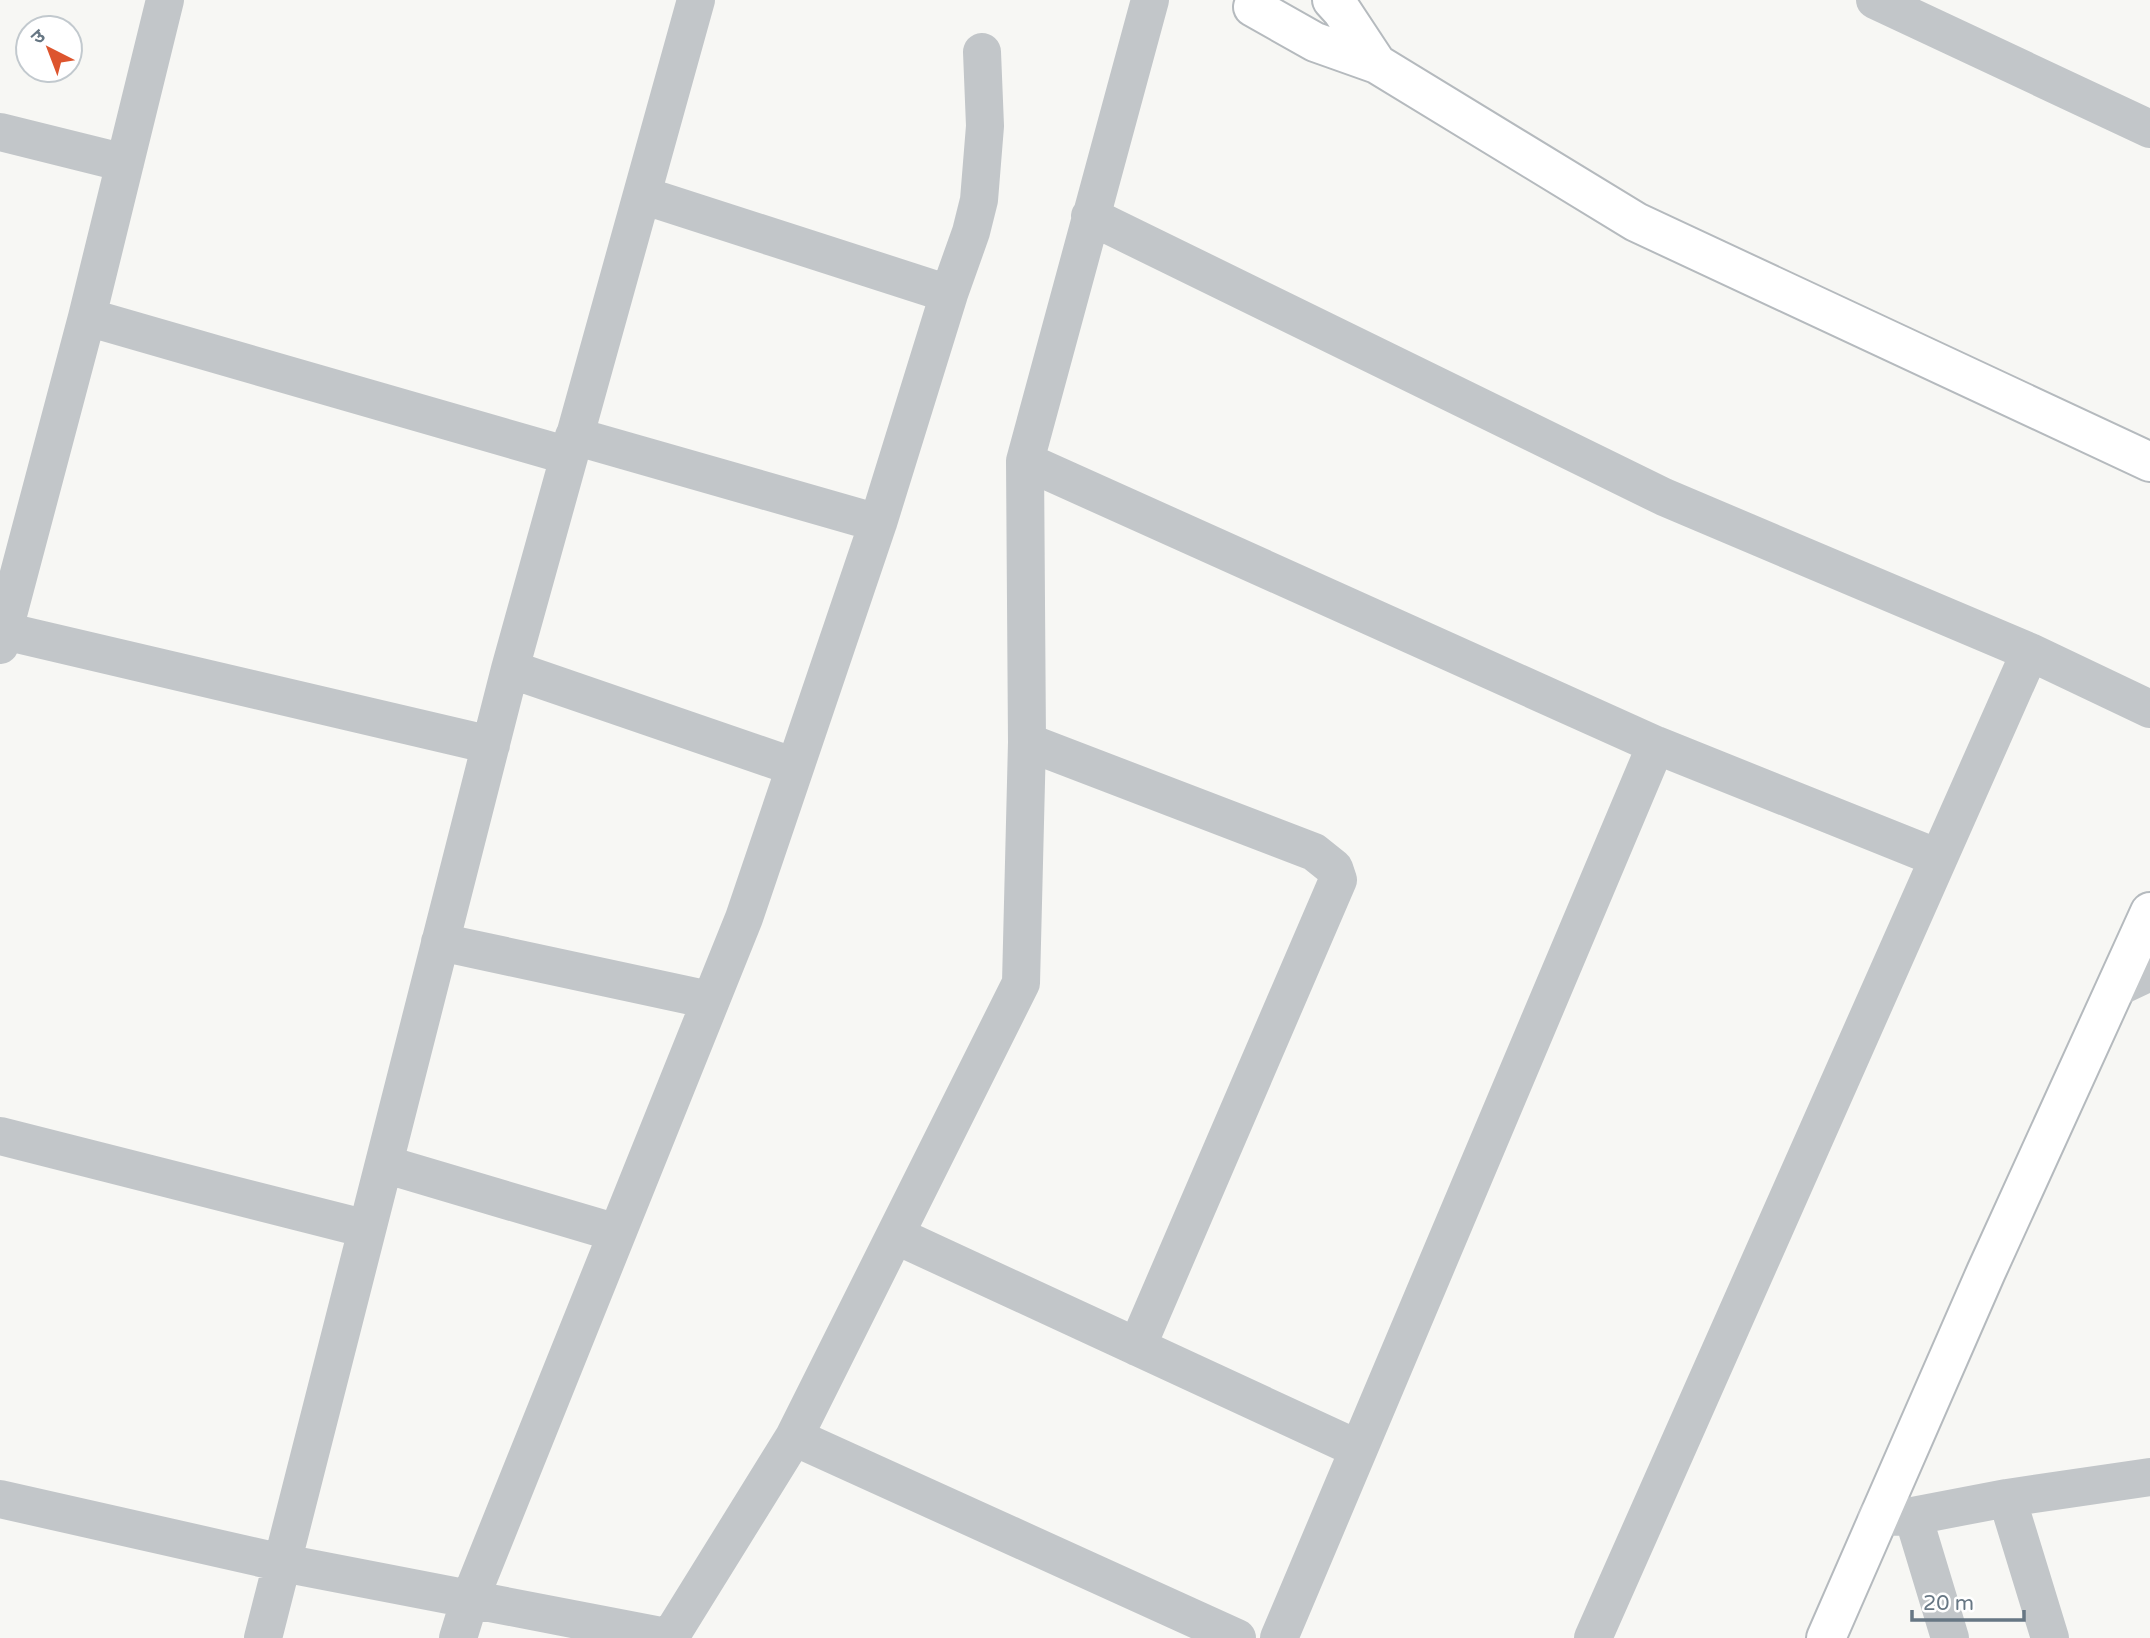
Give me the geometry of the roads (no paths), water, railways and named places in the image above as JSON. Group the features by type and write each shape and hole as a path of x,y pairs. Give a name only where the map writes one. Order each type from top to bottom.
{"street":[{"path":"164,0 87,317 14,528 2,638 491,745"},
{"path":"263,1638 510,669 696,0"},
{"path":"0,1499 282,1563 670,1638 794,1437 1021,983 1027,742 1025,461 1150,0"},
{"path":"1332,0 1342,10 1377,64"},
{"path":"1875,0 2150,129"},
{"path":"1253,3 1315,42 1377,64 1636,222 2150,462"},
{"path":"458,1638 486,1602 617,1233 744,918 878,523 979,201 985,126 982,52"},
{"path":"0,132 125,163"},
{"path":"642,195 949,294"},
{"path":"1090,216 1664,498 2030,652 2150,709"},
{"path":"87,317 572,446 878,523"},
{"path":"1025,461 1656,745 1938,858"},
{"path":"1593,1638 2030,652"},
{"path":"510,669 794,767"},
{"path":"1027,742 1314,852 1334,868 1338,880 1137,1347"},
{"path":"1279,1638 1656,745"},
{"path":"1826,1638 1895,1517 1980,1284 2150,912"},
{"path":"440,942 710,1000"},
{"path":"2116,988 2150,972"},
{"path":"0,1136 367,1229"},
{"path":"384,1164 617,1233"},
{"path":"895,1235 1358,1449"},
{"path":"794,1437 1237,1638"},
{"path":"1895,1517 2150,1477"},
{"path":"2007,1498 2050,1638"},
{"path":"1895,1517 1950,1638"}]}
